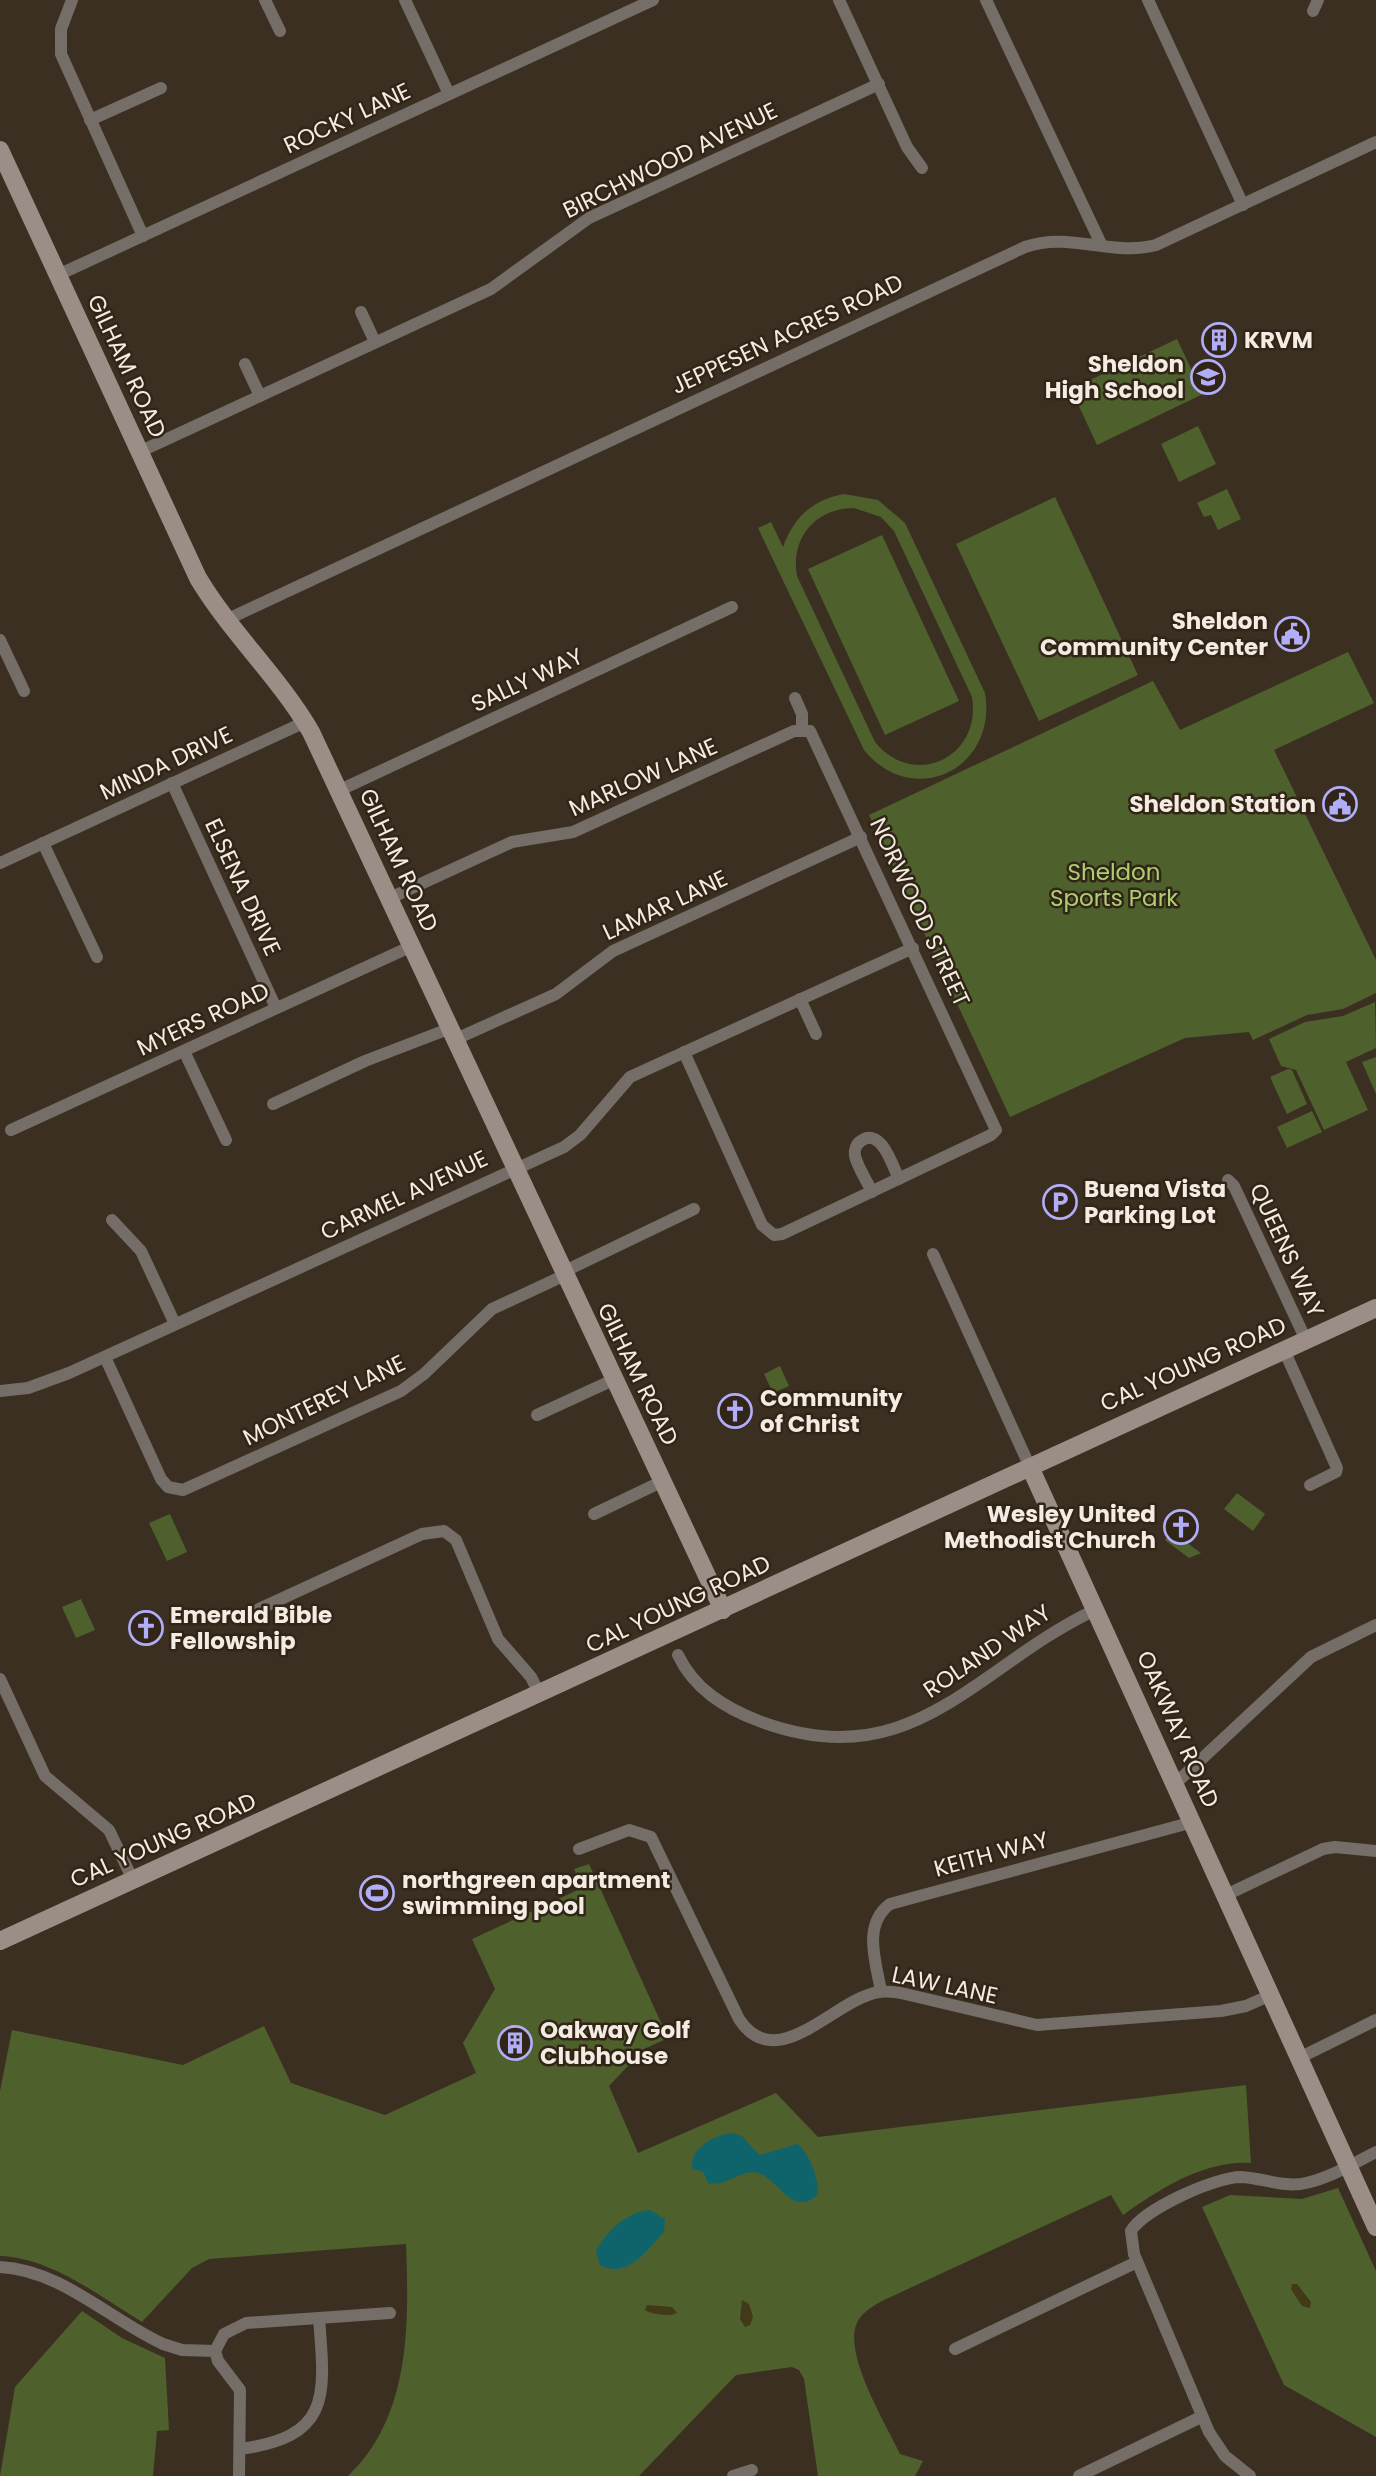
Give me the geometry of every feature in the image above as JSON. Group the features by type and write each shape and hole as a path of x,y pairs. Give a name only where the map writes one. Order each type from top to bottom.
{"main road":[{"name":"GILHAM ROAD","path":"1,152 198,578 226,620 306,722 340,790 613,1380 723,1610"},
{"name":"CAL YOUNG ROAD","path":"0,1941 540,1695 1376,1308"},
{"name":"OAKWAY ROAD","path":"1030,1467 1097,1609 1376,2227"}],"street":[{"path":"72,0 61,29 61,54 143,236"},
{"path":"265,0 280,31"},
{"path":"405,0 449,94"},
{"name":"ROCKY LANE","path":"58,275 653,0"},
{"path":"839,0 907,147 922,167"},
{"path":"986,0 1102,246"},
{"path":"1148,0 1243,205"},
{"name":"BIRCHWOOD AVENUE","path":"139,452 498,285 589,218 879,84"},
{"path":"90,120 161,88"},
{"name":"JEPPESEN ACRES ROAD","path":"226,620 1025,247 1059,239 1133,249 1156,245 1376,142"},
{"path":"361,312 375,342"},
{"path":"245,364 260,396"},
{"name":"SALLY WAY","path":"340,790 732,607"},
{"path":"0,640 3,655 24,691"},
{"path":"795,698 802,714 798,730"},
{"name":"MINDA DRIVE","path":"0,863 306,722"},
{"name":"NORWOOD STREET","path":"798,730 814,736 996,1128 991,1135 899,1180"},
{"name":"MARLOW LANE","path":"390,898 512,842 578,830 798,730"},
{"name":"ELSENA DRIVE","path":"172,783 276,1008"},
{"name":"LAMAR LANE","path":"273,1104 365,1061 454,1034 556,994 613,951 861,837"},
{"path":"43,843 97,957"},
{"name":"MYERS ROAD","path":"11,1130 412,946"},
{"name":"CARMEL AVENUE","path":"0,1391 42,1384 105,1357 570,1143 626,1079 913,948"},
{"path":"800,999 816,1034"},
{"path":"184,1051 226,1140"},
{"path":"684,1052 762,1225 771,1234 782,1234 899,1180 882,1144 874,1139 865,1139 857,1144 855,1154 872,1192"},
{"name":"QUEENS WAY","path":"1228,1180 1234,1186 1306,1340"},
{"path":"564,1273 694,1209"},
{"path":"112,1220 141,1251 176,1324"},
{"name":"OAKWAY ROAD","path":"933,1254 1030,1467"},
{"name":"MONTEREY LANE","path":"105,1357 161,1479 168,1487 183,1490 394,1394 424,1374 492,1309 564,1273"},
{"path":"1284,1350 1337,1468 1336,1472 1310,1485"},
{"path":"537,1415 613,1380"},
{"path":"594,1514 663,1481"},
{"path":"259,1609 422,1534 444,1531 456,1540 498,1639 531,1677 540,1695"},
{"name":"ROLAND WAY","path":"678,1656 702,1689 753,1719 812,1735 861,1735 904,1726 944,1709 1046,1634 1097,1609"},
{"path":"1176,1783 1311,1657 1376,1625"},
{"path":"0,1679 45,1776 109,1829 133,1880"},
{"name":"KEITH WAY","path":"881,1991 872,1931 880,1913 890,1904 1193,1822"},
{"name":"LAW LANE","path":"579,1849 609,1835 629,1830 652,1837 738,2019 748,2031 760,2039 776,2042 789,2039 881,1991 901,1993 1037,2025 1221,2011 1246,2006 1270,1995"},
{"path":"1226,1895 1323,1849 1376,1851"},
{"path":"1299,2058 1376,2020"},
{"path":"1250,2476 1225,2456 1201,2417 1137,2262 1130,2240 1131,2231 1141,2218 1215,2182 1237,2177 1298,2184 1376,2152"},
{"path":"955,2349 1137,2262"},
{"path":"0,2267 22,2269 47,2278 163,2344 182,2350 215,2351"},
{"path":"239,2476 240,2390 218,2361 215,2351 223,2334 246,2323 390,2313"},
{"path":"240,2449 282,2440 301,2428 316,2410 324,2382 319,2318"},
{"path":"1079,2476 1201,2417"},
{"path":"733,2476 752,2470"}],"green space":[{"path":"1177,339 1203,394 1097,445 1071,389"},
{"path":"1198,426 1216,464 1179,482 1161,444"},
{"path":"1227,489 1241,519 1218,530 1211,515 1204,517 1197,503"},
{"path":"844,494 878,500 905,523 985,693 986,720 978,742 965,760 948,772 927,778 905,777 884,768 864,750 758,528 771,522 783,547 787,536 806,512 814,505","holes":["854,508 881,517 894,531 972,697 972,718 967,736 956,750 942,760 925,765 908,764 891,756 875,742 797,576 798,549 802,538 817,519 840,509"]},
{"path":"1055,497 1138,675 1039,721 956,544"},
{"path":"882,535 959,701 885,735 808,569"},
{"name":"Sheldon Sports Park","path":"1348,652 1374,703 1274,750 1376,960 1376,993 1343,1009 1307,1015 1253,1040 1249,1032 1185,1038 1010,1117 869,815 1153,681 1180,730"},
{"path":"1375,1002 1376,1048 1346,1062 1368,1110 1324,1130 1296,1070 1281,1066 1269,1039 1305,1022 1343,1016"},
{"path":"1376,1057 1376,1094 1362,1062"},
{"path":"1288,1069 1292,1070 1307,1104 1287,1114 1270,1077"},
{"path":"1312,1111 1322,1132 1287,1148 1277,1127"},
{"path":"780,1366 789,1386 773,1393 764,1374"},
{"path":"1237,1493 1265,1514 1253,1531 1224,1509"},
{"path":"170,1514 187,1552 167,1561 149,1523"},
{"path":"1172,1532 1201,1553 1189,1558 1165,1540"},
{"path":"81,1599 95,1630 76,1638 62,1607"},
{"path":"589,1864 668,2038 644,2049 609,2086 638,2153 776,2093 818,2137 1246,2085 1251,2163 1234,2163 1200,2171 1167,2186 1123,2215 1111,2195 885,2300 867,2311 859,2319 854,2332 859,2367 900,2454 923,2461 915,2476 818,2476 804,2379 799,2370 792,2367 736,2375 639,2476 348,2476 369,2452 384,2426 395,2397 406,2337 406,2244 209,2259 192,2268 142,2322 56,2271 19,2258 0,2256 0,2091 12,2030 183,2065 264,2026 291,2083 385,2115 476,2073 463,2043 495,1989 472,1939 582,1888 574,1869"},
{"path":"1338,2188 1376,2271 1376,2437 1284,2385 1202,2207 1230,2195 1302,2199"},
{"path":"82,2311 122,2338 165,2358 169,2430 157,2431 153,2476 0,2476 15,2387"}],"sand":[{"path":"1292,2284 1297,2284 1311,2302 1310,2308 1302,2306 1291,2289"},
{"path":"742,2300 749,2304 753,2317 750,2325 745,2327 740,2319"},
{"path":"647,2305 672,2307 677,2313 651,2313 645,2310"}],"water":[{"name":"northgreen apartment swimming pool","path":"373,1886 383,1888 388,1897 380,1902 370,1896 368,1889"},
{"path":"731,2133 742,2136 759,2155 798,2144 813,2169 817,2184 816,2196 808,2201 794,2200 768,2178 754,2172 722,2183 708,2183 704,2173 692,2168 692,2161 704,2144"},
{"path":"650,2210 665,2219 664,2232 628,2266 610,2269 600,2265 596,2252 611,2230 633,2214"}],"place":[{"name":"KRVM","path":"1219,340"},
{"name":"Sheldon High School","path":"1208,377"},
{"name":"Sheldon Community Center","path":"1292,634"},
{"name":"Sheldon Station","path":"1340,804"},
{"name":"Buena Vista Parking Lot","path":"1060,1202"},
{"name":"Community of Christ","path":"735,1411"},
{"name":"Wesley United Methodist Church","path":"1181,1527"},
{"name":"Emerald Bible Fellowship","path":"146,1628"},
{"name":"northgreen apartment swimming pool","path":"377,1893"},
{"name":"Oakway Golf Clubhouse","path":"515,2043"}]}
